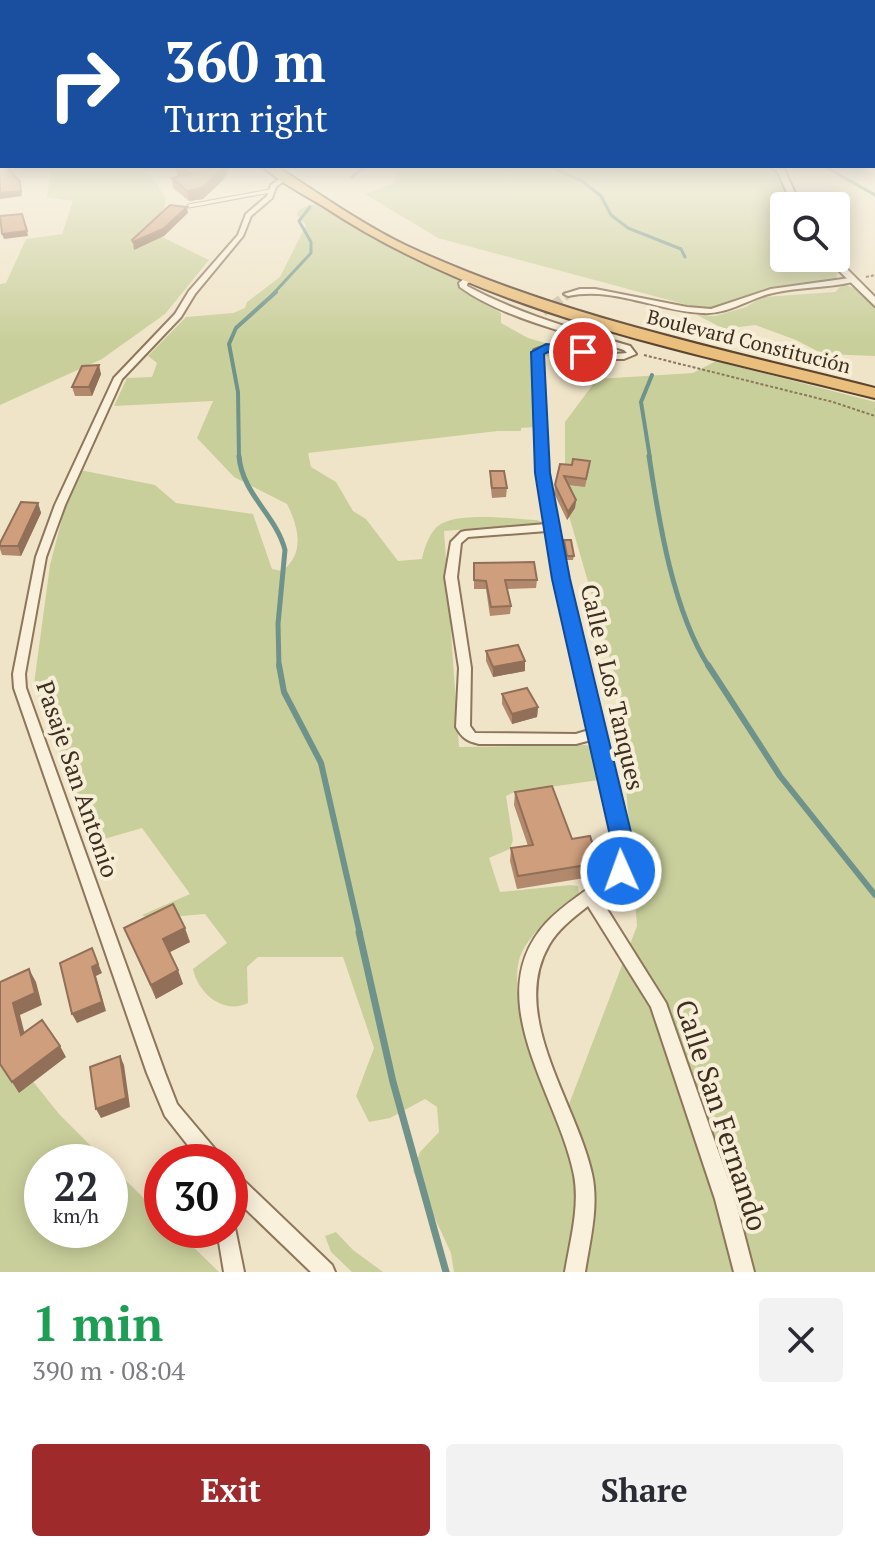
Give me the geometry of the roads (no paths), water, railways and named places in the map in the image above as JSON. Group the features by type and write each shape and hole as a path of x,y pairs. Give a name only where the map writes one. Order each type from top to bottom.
{"highway":[{"name":"Boulevard Constitución","path":"360,223 470,278 612,327 875,393"},
{"name":"Boulevard Constitución","path":"376,223 511,286 625,322 875,384"}],"street":[{"name":"Pasaje San Antonio","path":"198,1144 171,1110 156,1073 30,708 20,688 19,674 41,557 60,505 118,378 178,315 192,293 241,235 245,223"},
{"path":"843,272 875,303"},
{"path":"470,278 463,283 464,287 533,319 543,312"},
{"path":"568,294 584,290 599,291 652,304 713,311 767,291 850,280"},
{"name":"Calle a Los Tanques","path":"533,319 627,348 632,354 626,357 546,348 537,352 542,473 625,859 614,879 555,924 542,940 527,978 526,997 533,1029 583,1175 584,1204 575,1272"},
{"path":"552,527 465,534 453,548 452,596 465,668 463,727 471,737 479,739 576,739 597,733"},
{"name":"Calle San Fernando","path":"591,897 658,1003 725,1199 744,1272"},
{"path":"248,1198 325,1272"},
{"path":"230,1248 234,1272"}],"waterway":[{"path":"273,294 311,253 311,242 300,223"},
{"path":"622,223 681,249 685,257"},
{"path":"239,458 238,392 229,344 236,328 276,292"},
{"path":"650,458 641,402 652,375"},
{"path":"239,456 246,482 281,537 285,550 278,624 279,667"},
{"path":"649,456 669,565 686,620 709,667"},
{"path":"279,665 284,692 321,763 360,934"},
{"path":"708,665 780,776 875,895"},
{"path":"359,932 393,1082 446,1272"}],"tunnel":[{"path":"543,312 568,294"}]}
